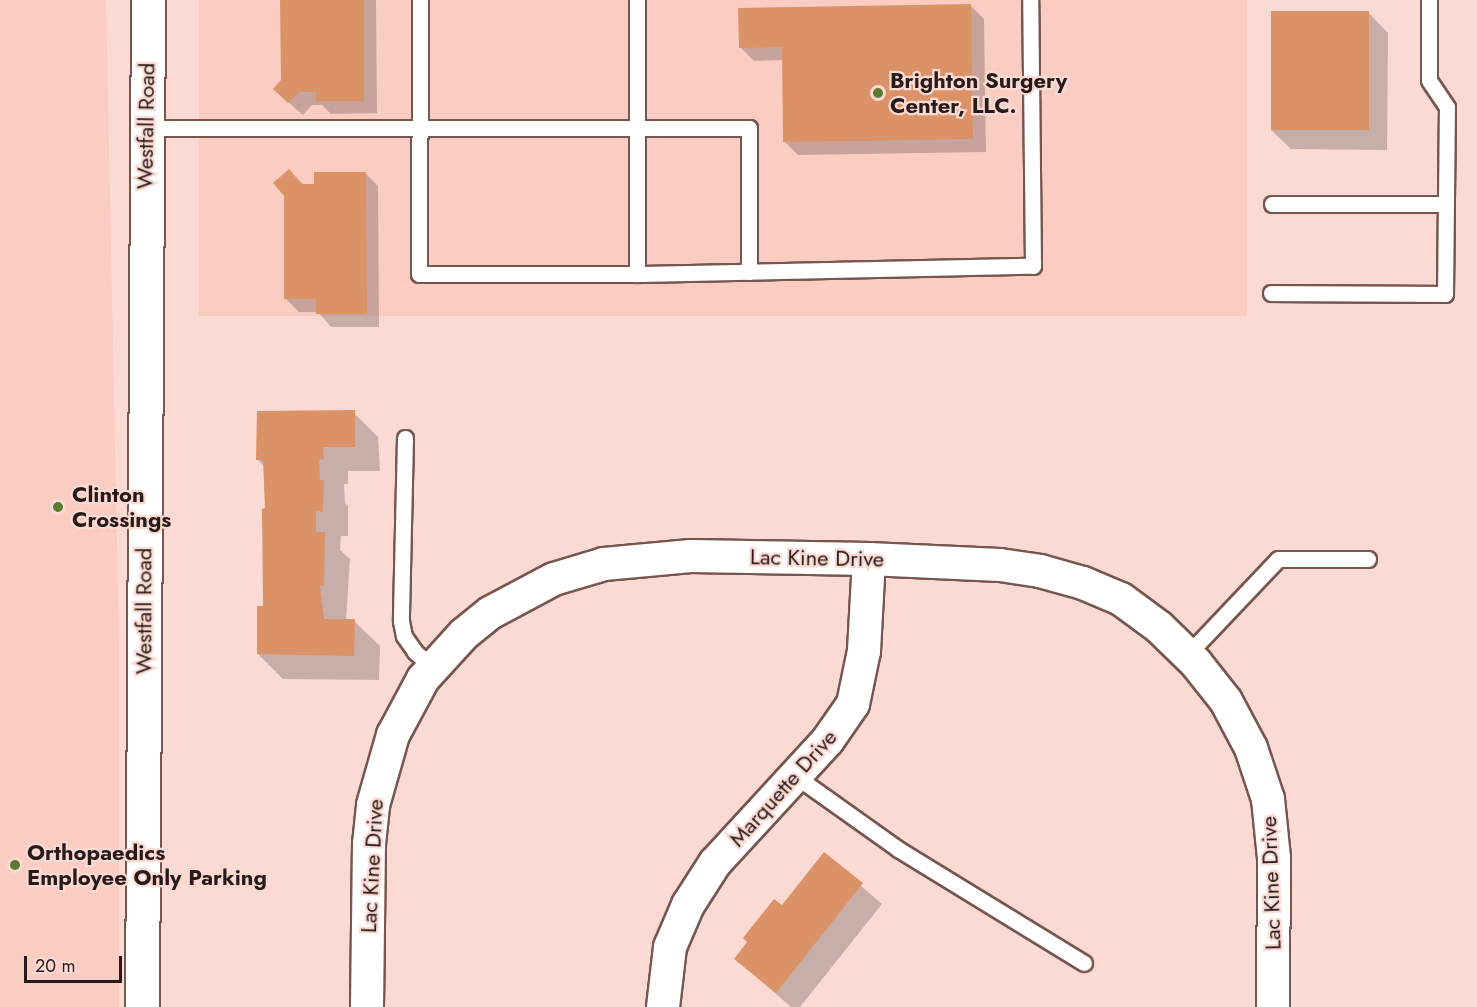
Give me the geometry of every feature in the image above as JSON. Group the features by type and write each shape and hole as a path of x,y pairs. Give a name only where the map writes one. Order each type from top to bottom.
{"street":[{"name":"Westfall Road","path":"142,1007 148,0"},
{"name":"Lac Kine Drive","path":"367,1007 369,843 373,805 393,735 407,705 433,667 464,634 521,594 554,579 604,564 691,556 869,559 1000,565 1040,571 1083,583 1121,599 1159,627 1187,655 1226,701 1251,748 1268,799 1274,858 1273,1007"},
{"name":"Marquette Drive","path":"663,1007 670,947 688,905 715,863 828,740 853,704 864,651 869,559"}],"lane":[{"path":"420,0 419,274 637,274 1033,266 1030,0"},
{"path":"637,0 637,274"},
{"path":"1270,293 1445,294 1447,107 1429,80 1429,0"},
{"path":"146,128 749,128 749,272"},
{"path":"1272,204 1446,204"},
{"path":"405,438 401,621 404,636 415,652 433,667"},
{"path":"1187,655 1278,559 1368,559"},
{"path":"794,775 897,849 1084,963"}],"shaded area":[{"name":"Clinton Crossings","path":"0,0 106,0 119,647 119,1007 0,1007"},
{"path":"199,0 1247,0 1247,316 199,316"}],"building":[{"path":"280,0 364,0 364,101 316,101 316,92 299,92 288,103 273,89 281,80"},
{"name":"Brighton Surgery Center, LLC.","path":"971,4 973,139 783,142 782,47 739,48 738,8"},
{"path":"1271,11 1369,11 1369,130 1271,130"},
{"path":"289,169 302,184 314,184 314,172 366,172 367,314 316,314 316,299 284,299 284,196 273,183"},
{"path":"355,410 355,447 323,447 324,459 319,460 320,480 324,480 323,512 316,511 316,532 325,532 324,586 320,586 324,619 355,619 354,656 257,654 257,606 263,606 262,509 265,508 263,460 256,460 257,411"},
{"path":"824,852 863,883 776,993 734,959 747,942 743,938 774,899 782,905"}],"place":[{"name":"Brighton Surgery Center, LLC.","path":"878,93"},
{"name":"Clinton Crossings","path":"58,507"},
{"name":"Orthopaedics Employee Only Parking","path":"15,865"}]}
